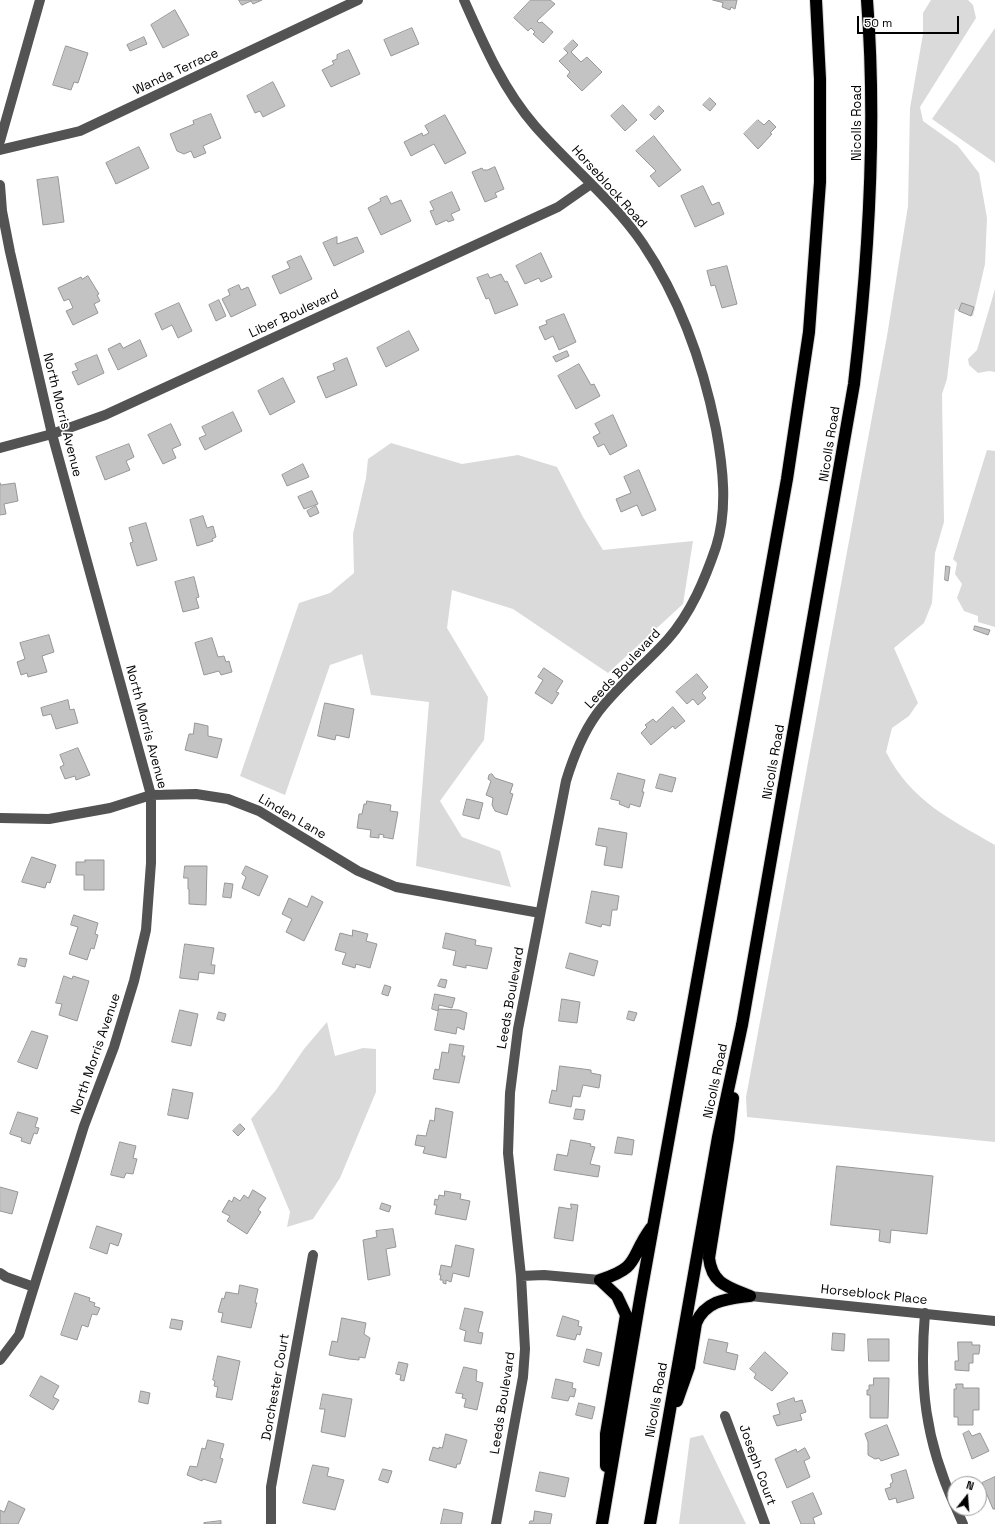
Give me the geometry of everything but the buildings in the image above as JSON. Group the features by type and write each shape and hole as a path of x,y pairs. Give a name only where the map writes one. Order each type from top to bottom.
{"highway":[{"path":"602,1524 791,458 810,332 820,182 820,79 816,0"},
{"name":"Nicolls Road","path":"650,1524 718,1137 742,1025 846,433 858,347 865,281 871,184 870,69 867,0"},
{"path":"742,1025 728,1139 709,1258 712,1272 721,1283 750,1296"},
{"path":"605,1504 606,1434 626,1315 617,1296 600,1280 619,1274 630,1265 643,1239 654,1224"},
{"path":"664,1440 689,1367 696,1323 699,1317 715,1302 750,1296"}],"street":[{"path":"0,141 40,0"},
{"name":"Wanda Terrace","path":"0,150 80,131 358,0"},
{"name":"Horseblock Road","path":"464,0 492,62 505,85 535,126 626,221 642,243 674,296 706,385 718,444 723,486 721,524"},
{"name":"Liber Boulevard","path":"0,448 52,434 105,415 558,208 591,184"},
{"name":"North Morris Avenue","path":"0,186 2,211 10,252 52,434 151,795 151,863 146,930 134,981 114,1047 84,1126 19,1335 0,1360"},
{"name":"Leeds Boulevard","path":"496,1524 523,1377 525,1342 522,1276 508,1153 508,1120 512,1067 566,782 577,748 597,714 668,639 680,624 706,574 717,543 721,524"},
{"name":"Linden Lane","path":"0,818 49,819 110,808 151,795 196,794 228,799 259,810 358,871 396,887 540,913"},
{"name":"Dorchester Court","path":"271,1524 271,1487 313,1255"},
{"path":"0,1273 6,1277 34,1288"},
{"path":"522,1276 544,1275 600,1280"},
{"name":"Horseblock Place","path":"750,1296 995,1321"},
{"path":"925,1313 924,1401 933,1446 947,1485"},
{"name":"Joseph Court","path":"725,1416 765,1524"}],"shaded area":[{"path":"931,0 968,0 973,5 976,18 920,107 923,121 958,146 979,173 987,218 985,264 973,316 955,309 947,379 942,394 944,522 935,553 932,603 924,623 894,648 918,703 909,716 892,728 886,752 907,784 920,796 947,817 995,845 995,1142 747,1117 746,1097 887,336 908,206 910,108 923,34 923,13"},
{"path":"995,28 995,163 932,119"},
{"path":"995,289 995,372 989,371 978,373 969,365 968,359 977,350"},
{"path":"391,443 462,464 518,455 557,467 583,517 603,550 693,541 683,604 608,673 513,609 452,590 447,628 488,697 484,740 440,801 462,837 500,851 511,887 416,866 429,702 371,695 362,654 330,665 285,795 240,776 299,603 330,593 354,573 353,534 366,478 368,459"},
{"path":"987,450 995,451 995,627 978,622 978,616 964,611 957,598 962,584 955,574 957,563 953,559"},
{"path":"327,1022 335,1056 363,1048 376,1049 376,1092 340,1178 313,1219 287,1227 290,1212 251,1119 276,1090 304,1049"},
{"path":"703,1435 746,1524 679,1524 690,1438"}]}
